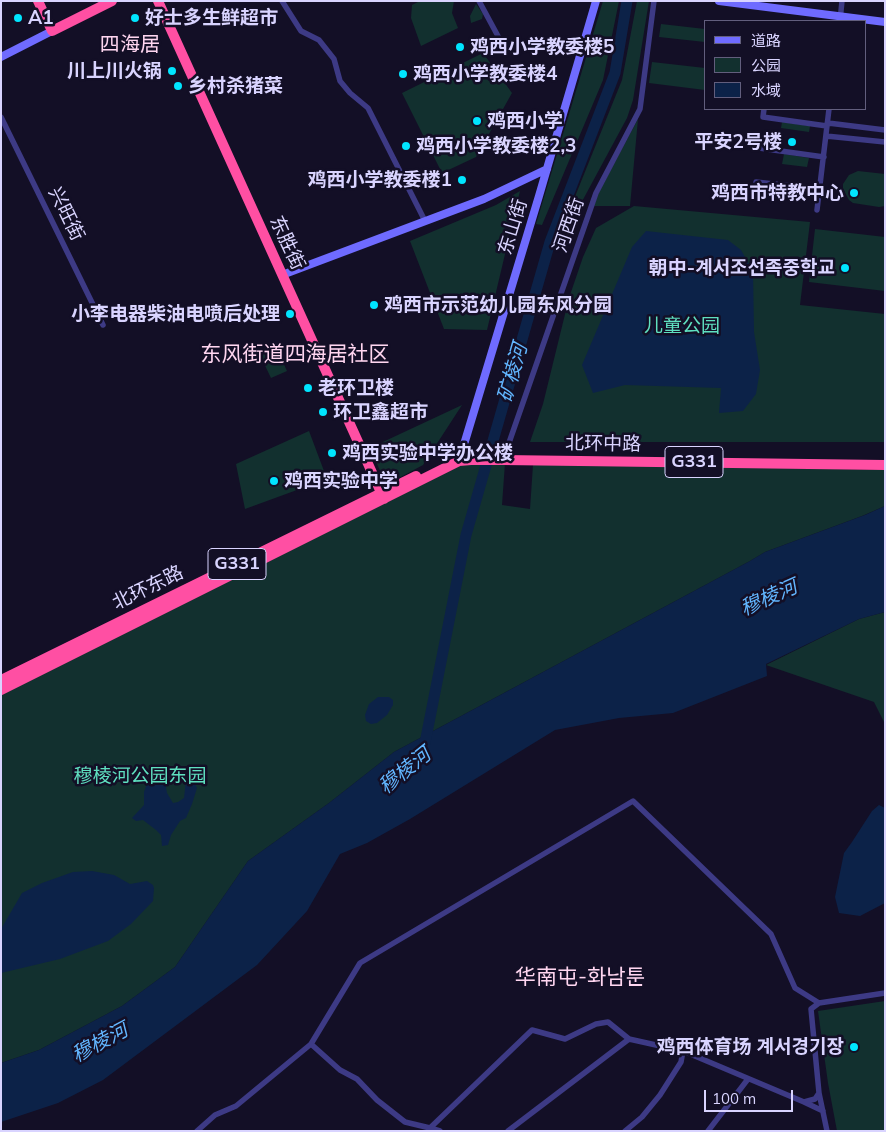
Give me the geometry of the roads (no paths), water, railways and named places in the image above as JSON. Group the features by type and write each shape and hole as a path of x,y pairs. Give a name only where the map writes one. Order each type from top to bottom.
{"highway":[{"path":"38,1 52,32 112,1"},
{"name":"东胜街","path":"158,1 383,496"},
{"name":"北环中路","path":"472,456 885,465"},
{"name":"北环东路","path":"1,680 460,458 472,456"},
{"name":"北环中路","path":"504,457 885,459"},
{"name":"北环东路","path":"1,690 383,496"}],"main road":[{"name":"东山街","path":"460,458 596,1"},
{"path":"719,1 855,20"},
{"path":"866,21 885,22"},
{"path":"1,58 52,32"},
{"path":"282,274 484,199 547,169"}],"street":[{"path":"44,1 52,32"},
{"path":"282,1 301,31 319,40 334,59 340,81 350,93 368,108 425,221"},
{"path":"479,1 499,38"},
{"name":"河西街","path":"504,457 596,193 640,109 654,1"},
{"path":"840,19 842,1"},
{"path":"764,110 763,118 885,130"},
{"path":"817,210 829,110"},
{"name":"兴旺街","path":"1,117 103,325"},
{"path":"826,136 885,142"},
{"path":"759,148 824,157"},
{"path":"756,182 820,189"},
{"path":"197,1131 215,1115 236,1106 311,1044 360,963 633,801 771,934 796,988 818,1003"},
{"path":"827,1131 819,1093 811,1010 818,1003 885,993"},
{"path":"426,1128 532,1030 565,1039 596,1024 608,1022 629,1039 683,1052 823,1111"},
{"path":"508,1131 629,1039"},
{"path":"311,1044 340,1070 357,1079 378,1100 405,1122 440,1131"},
{"path":"625,1131 642,1117 660,1095 681,1062 683,1052"},
{"path":"708,1131 748,1079"},
{"path":"804,1102 815,1099 819,1093"}],"water":[{"path":"646,231 728,240 741,250 753,271 754,332 760,370 756,394 743,411 719,413 721,388 625,385 593,393 582,365 632,247"},
{"name":"穆棱河","path":"885,506 885,612 859,619 766,664 767,676 673,713 619,718 555,730 410,819 367,843 340,854 307,911 257,965 103,1080 58,1103 1,1122 1,1063 39,1050 122,1006 175,967 248,861 329,803 394,752 765,552"},
{"path":"378,697 389,697 393,700 393,705 387,715 377,723 371,724 366,721 365,715 369,704"},
{"path":"154,774 164,775 167,793 173,803 184,798 186,780 193,780 197,788 186,818 180,821 171,835 168,845 162,846 161,835 156,830 143,820 136,821 132,818 144,805 144,792 149,778"},
{"path":"879,805 885,808 885,903 860,916 839,913 835,897 844,853 872,811"},
{"path":"92,871 114,875 130,884 147,881 154,888 153,901 131,924 108,941 60,959 1,973 1,929 22,893 42,883 73,872"}],"waterway":[{"name":"矿棱河","path":"424,748 466,535 550,242 615,73 627,1"}],"place":[{"name":"A1","path":"18,18"},
{"name":"好士多生鲜超市","path":"135,18"},
{"name":"鸡西小学教委楼5","path":"460,47"},
{"name":"川上川火锅","path":"172,71"},
{"name":"鸡西小学教委楼4","path":"403,74"},
{"name":"乡村杀猪菜","path":"178,86"},
{"name":"鸡西小学","path":"477,121"},
{"name":"平安2号楼","path":"792,142"},
{"name":"鸡西小学教委楼2,3","path":"406,146"},
{"name":"鸡西小学教委楼1","path":"462,180"},
{"name":"鸡西市特教中心","path":"854,193"},
{"name":"朝中-계서조선족중학교","path":"845,268"},
{"name":"鸡西市示范幼儿园东风分园","path":"374,305"},
{"name":"小李电器柴油电喷后处理","path":"290,314"},
{"name":"老环卫楼","path":"308,388"},
{"name":"环卫鑫超市","path":"323,412"},
{"name":"鸡西实验中学办公楼","path":"332,453"},
{"name":"鸡西实验中学","path":"274,481"},
{"name":"鸡西体育场 계서경기장","path":"854,1047"}],"district":[{"name":"四海居","path":"130,45"},
{"name":"东风街道四海居社区","path":"295,355"},
{"name":"华南屯-화남툰","path":"580,978"}],"park label":[{"name":"儿童公园","path":"682,326"},
{"name":"穆棱河公园东园","path":"140,776"}]}
